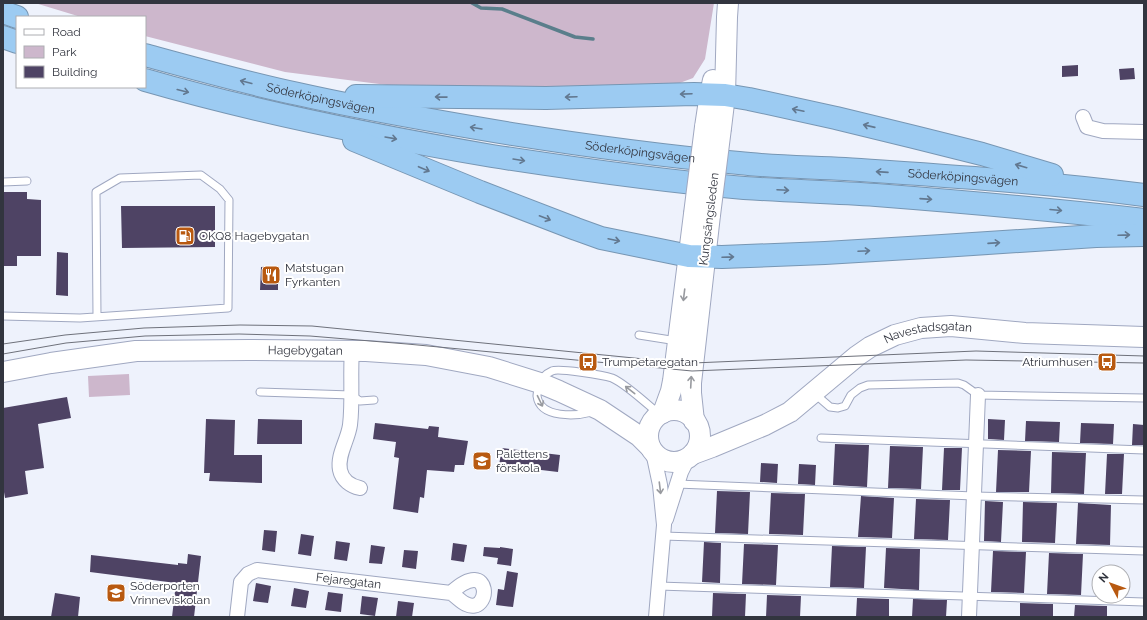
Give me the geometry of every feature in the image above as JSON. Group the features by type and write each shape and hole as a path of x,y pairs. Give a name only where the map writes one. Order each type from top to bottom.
{"highway":[{"path":"3,12 16,17"},
{"path":"3,37 16,42"},
{"name":"Söderköpingsvägen","path":"146,55 297,94 450,124 653,154 743,164 1001,180 1099,189 1144,195"},
{"name":"Söderköpingsvägen","path":"146,80 177,90 310,122 579,170 744,188 875,195 1062,210 1144,220"},
{"path":"297,94 447,98 717,95 749,99 914,137 982,154 1099,189"},
{"path":"310,122 473,190 601,238 697,256 722,257 817,253 1096,236 1144,235"}],"street":[{"name":"Kungsängsleden","path":"696,422 687,342 727,10"},
{"path":"1084,117 1087,127 1103,131 1144,132"},
{"name":"Navestadsgatan","path":"690,456 765,425 790,412 857,356 895,335 921,328 951,326 1025,333 1144,337"},
{"name":"Kungsängsleden","path":"659,416 671,391 673,381 687,342"},
{"path":"352,350 350,425 344,442 340,472 348,483 354,487 360,488"},
{"name":"Hagebygatan","path":"3,372 51,363 136,351 366,350 426,355 489,367 559,390 600,410 639,436 652,449"},
{"path":"969,617 978,395"},
{"name":"Hagebygatan","path":"600,410 640,418 659,416"},
{"path":"656,617 664,530 660,485 652,449 648,440 649,429 659,416 669,411 677,411 684,413 696,422 714,431 742,435"},
{"path":"664,530 681,472 690,456 697,448 699,442 700,435 696,422"},
{"path":"652,449 658,456 666,461 683,461 690,456"},
{"name":"Fejaregatan","path":"237,617 241,582 248,574 257,570 451,593"}],"lane":[{"path":"3,316 80,318 228,308 229,200 220,189 201,175 120,178 96,192 97,316"},
{"path":"3,182 27,181"},
{"path":"639,335 687,342"},
{"path":"540,383 545,375 553,370 601,375 612,378 621,383 659,416"},
{"path":"814,393 830,407 838,408 845,406 852,395 860,388 868,385 958,383 964,385 978,395 1144,398"},
{"path":"260,392 351,395 360,401 374,400"},
{"path":"821,438 1144,450"},
{"path":"677,484 974,496 1144,500"},
{"path":"664,530 972,546 1144,551"},
{"path":"659,586 970,595 1144,602"}],"green space":[{"path":"35,3 714,3 705,59 693,78 677,84 569,88 403,87 285,72 146,36 146,16 78,16"},
{"path":"129,374 130,395 89,397 88,376"}],"building":[{"path":"1078,65 1078,76 1062,77 1062,66"},
{"path":"1134,68 1135,79 1120,80 1119,69"},
{"path":"3,192 27,192 27,199 41,200 41,256 17,256 17,266 3,266"},
{"path":"121,206 215,206 215,247 122,248"},
{"path":"57,252 68,253 68,296 56,295"},
{"name":"Matstugan Fyrkanten","path":"278,266 278,290 260,290 261,267"},
{"path":"67,397 71,418 38,424 44,468 25,471 28,494 5,498 3,486 3,408"},
{"path":"206,419 235,420 234,455 262,455 262,483 209,481 210,473 204,473"},
{"path":"258,419 302,420 302,444 257,444"},
{"path":"988,419 1005,420 1004,440 988,439"},
{"path":"1026,421 1060,422 1059,442 1025,441"},
{"path":"375,423 428,429 429,426 439,427 438,437 468,441 464,465 455,465 454,472 427,470 424,498 420,497 418,513 393,509 399,458 394,457 396,442 373,439"},
{"path":"1081,423 1114,424 1113,444 1080,443"},
{"path":"1133,424 1144,425 1144,445 1132,445"},
{"path":"835,444 869,445 867,487 833,485"},
{"path":"890,446 923,447 921,489 888,488"},
{"path":"502,448 560,455 558,472 499,465"},
{"path":"944,448 962,448 960,490 942,490"},
{"path":"998,450 1031,451 1029,492 996,492"},
{"path":"1052,452 1086,453 1084,494 1051,493"},
{"path":"1107,454 1124,454 1122,494 1105,494"},
{"path":"761,463 778,464 777,483 760,482"},
{"path":"799,464 816,465 815,485 798,484"},
{"path":"717,491 750,492 748,534 715,533"},
{"path":"771,493 805,494 803,535 769,534"},
{"path":"861,496 894,498 892,538 858,537"},
{"path":"916,499 950,500 948,540 914,539"},
{"path":"985,501 1003,502 1001,542 984,541"},
{"path":"1023,502 1057,503 1055,543 1022,542"},
{"path":"1078,503 1111,505 1110,545 1076,544"},
{"path":"264,530 277,531 275,552 262,550"},
{"path":"301,534 314,536 311,556 298,554"},
{"path":"336,541 350,543 347,561 334,559"},
{"path":"704,542 721,543 720,583 702,582"},
{"path":"453,543 467,545 464,562 451,560"},
{"path":"744,544 778,545 776,585 742,584"},
{"path":"371,545 385,547 382,564 369,563"},
{"path":"832,546 866,547 864,588 830,587"},
{"path":"484,547 513,549 511,566 497,564 498,558 483,556"},
{"path":"886,548 920,549 919,590 884,588"},
{"path":"404,550 418,551 416,569 402,567"},
{"path":"993,551 1026,552 1024,593 991,592"},
{"path":"1049,553 1083,554 1081,595 1047,594"},
{"path":"188,554 201,556 194,617 172,617 176,583 90,572 91,555 178,565 178,563 187,564"},
{"path":"507,571 518,573 513,607 496,605 498,589 504,590"},
{"path":"256,583 271,586 268,603 253,601"},
{"path":"294,588 309,591 306,608 291,606"},
{"path":"328,592 343,594 341,612 325,610"},
{"path":"55,593 80,597 78,617 51,617"},
{"path":"713,593 746,594 745,617 712,617"},
{"path":"767,595 801,596 800,617 766,617"},
{"path":"362,596 378,598 375,616 360,614"},
{"path":"857,598 889,599 889,617 856,617"},
{"path":"913,599 947,600 946,617 912,617"},
{"path":"398,601 414,603 412,617 396,617"},
{"path":"1020,603 1053,604 1053,617 1020,617"},
{"path":"1075,605 1107,606 1107,617 1074,617"}],"waterway":[{"path":"472,3 481,8 502,9 575,37 593,39"}],"tram line":[{"path":"3,344 65,335 144,328 240,325 312,326 693,363 976,351 1144,356"},
{"path":"3,354 66,343 145,336 239,334 310,336 692,371 966,360 1144,363"}],"place":[{"name":"OKQ8 Hagebygatan","path":"185,236"},
{"name":"Matstugan Fyrkanten","path":"271,275"},
{"name":"Trumpetaregatan","path":"588,362"},
{"name":"Atriumhusen","path":"1107,362"},
{"name":"Palettens förskola","path":"482,461"},
{"name":"Söderporten Vrinneviskolan","path":"116,593"}]}
